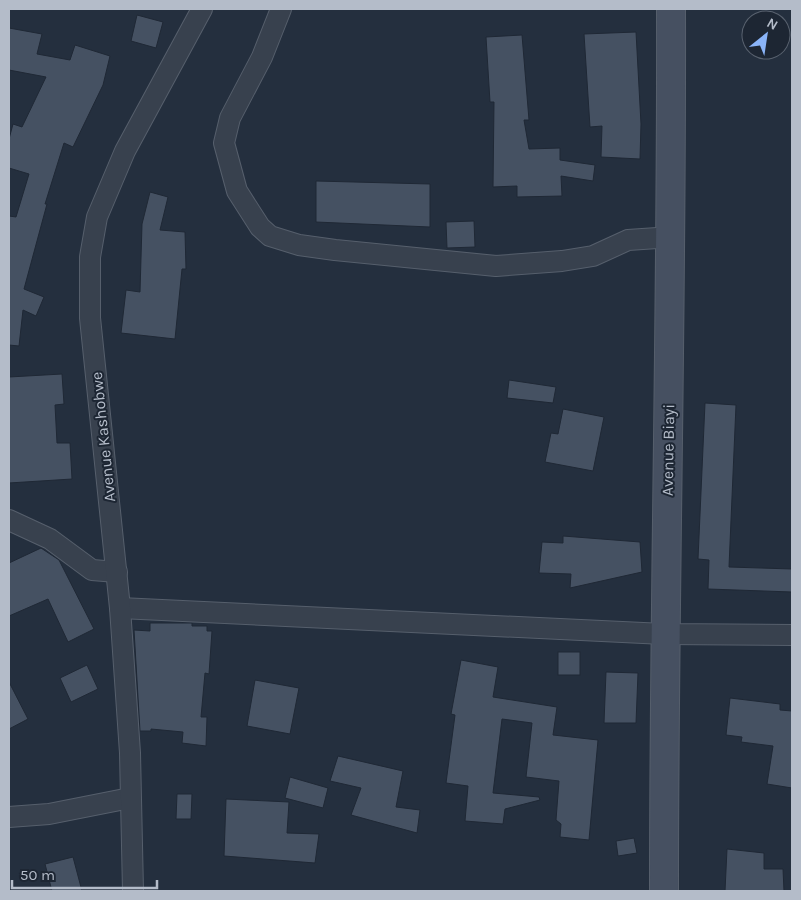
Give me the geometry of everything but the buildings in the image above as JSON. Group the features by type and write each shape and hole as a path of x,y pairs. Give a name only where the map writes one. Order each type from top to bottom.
{"street":[{"name":"Avenue Kashobwe","path":"133,891 120,608 90,318 90,257 98,217 125,150 202,9"},
{"path":"281,9 262,57 230,118 224,143 237,191 260,227 270,236 299,245 335,250 496,266 562,261 593,256 628,240 672,238"},
{"name":"Avenue Biayi","path":"664,891 664,634 672,238 672,9"},
{"path":"9,520 50,539 92,570 117,572"},
{"path":"120,608 664,634 792,635"},
{"path":"9,817 49,814 130,798"}]}
